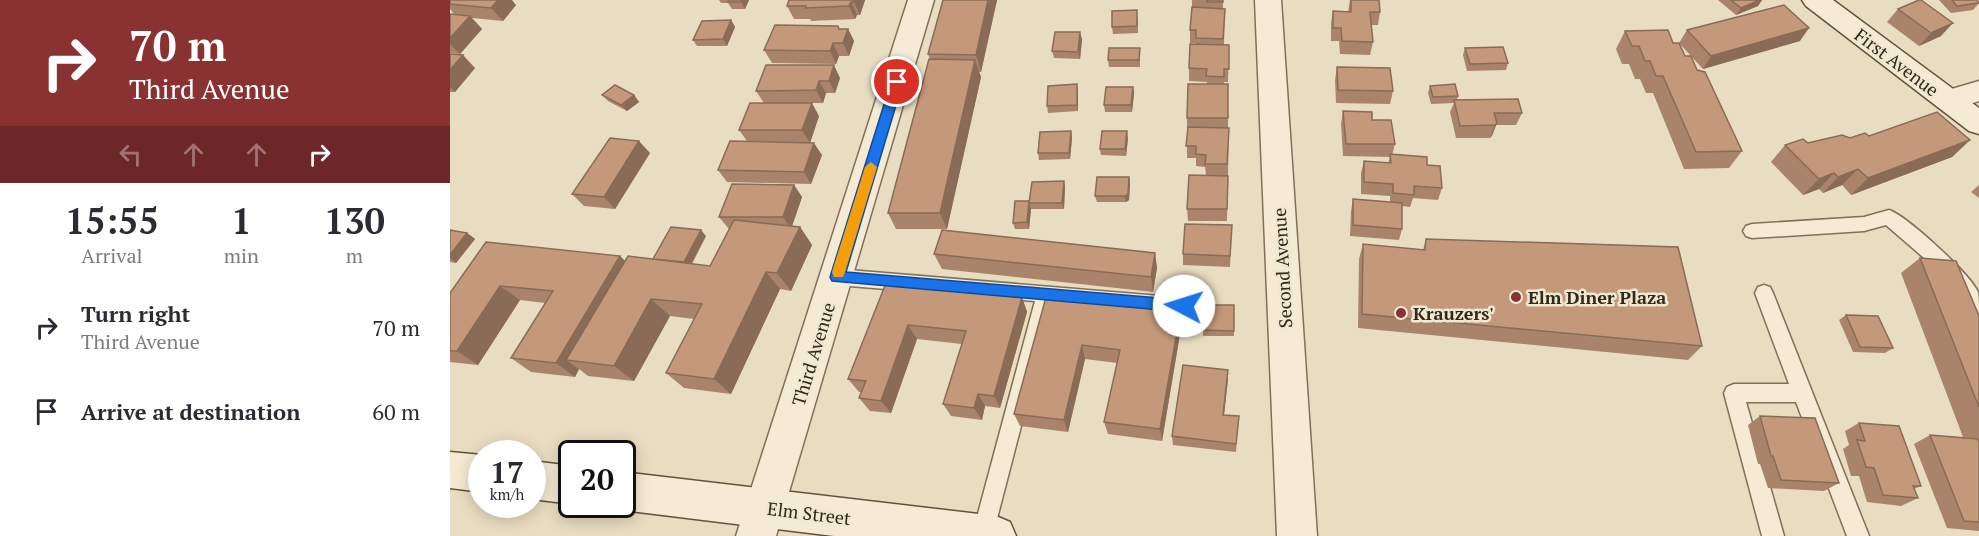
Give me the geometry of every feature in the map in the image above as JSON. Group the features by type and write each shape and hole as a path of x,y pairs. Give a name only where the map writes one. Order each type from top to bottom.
{"street":[{"name":"Third Avenue","path":"761,522 921,0"},
{"name":"Second Avenue","path":"1268,0 1297,536"},
{"name":"First Avenue","path":"1815,0 1979,123"},
{"path":"1948,100 1979,91"},
{"path":"450,470 468,472"},
{"name":"Elm Street","path":"636,494 761,522 989,535"}],"lane":[{"path":"1752,231 1864,224 1889,217 1918,238 1966,289 1979,307"},
{"path":"837,277 1184,306"},
{"path":"1764,293 1858,536"},
{"path":"989,535 1046,294"},
{"path":"1773,536 1734,393 1803,393"}],"building":[{"path":"450,0 498,0 491,8 450,4"},
{"path":"729,0 742,0 741,2 728,2"},
{"path":"789,0 855,0 849,6 805,8 806,6 787,6"},
{"path":"943,0 988,0 976,55 928,54"},
{"path":"1207,0 1223,0 1223,2 1207,2"},
{"path":"1351,0 1379,0 1380,12 1370,12 1373,42 1342,41 1341,28 1333,28 1333,11 1351,12"},
{"path":"1731,0 1760,0 1741,8"},
{"path":"1919,0 1953,23 1931,33 1898,9"},
{"path":"1952,0 1977,0 1979,3 1957,6"},
{"path":"1784,5 1809,28 1711,56 1687,30"},
{"path":"1192,7 1225,9 1223,39 1196,38 1196,30 1190,30"},
{"path":"1137,10 1137,26 1112,27 1112,11"},
{"path":"450,14 470,16 450,38"},
{"path":"731,20 723,39 693,40 702,21"},
{"path":"775,25 838,26 839,29 848,29 843,43 833,43 830,51 764,50"},
{"path":"1668,30 1673,43 1679,43 1685,56 1691,56 1697,70 1705,72 1742,151 1696,152 1663,76 1656,76 1650,61 1645,61 1639,46 1632,46 1625,31"},
{"path":"1055,32 1080,32 1078,52 1052,51"},
{"path":"1190,44 1229,45 1229,69 1224,69 1224,77 1206,76 1207,69 1189,68"},
{"path":"1503,47 1508,63 1470,64 1465,48"},
{"path":"1109,48 1140,48 1139,60 1108,60"},
{"path":"450,54 463,55 450,70"},
{"path":"929,59 975,60 940,213 888,213"},
{"path":"766,65 834,65 829,81 819,81 816,90 756,91"},
{"path":"1337,67 1390,68 1393,91 1338,90"},
{"path":"1077,84 1077,105 1047,106 1048,86"},
{"path":"1188,84 1228,84 1228,118 1187,118"},
{"path":"1455,84 1458,96 1433,97 1430,86"},
{"path":"615,85 634,95 621,105 602,95"},
{"path":"1106,87 1133,87 1131,105 1104,105"},
{"path":"1518,99 1522,113 1494,113 1497,123 1495,125 1460,126 1454,100"},
{"path":"750,103 812,103 802,130 739,130"},
{"path":"1343,111 1372,112 1372,120 1391,120 1395,144 1346,144"},
{"path":"1937,112 1970,140 1868,178 1858,169 1838,177 1834,173 1819,179 1785,145 1803,139 1808,143 1842,135 1850,138 1865,133 1869,136"},
{"path":"1188,127 1229,128 1227,164 1205,164 1206,155 1196,154 1196,146 1186,146"},
{"path":"1071,131 1069,153 1038,153 1040,132"},
{"path":"1102,131 1127,131 1125,149 1100,149"},
{"path":"610,138 639,141 604,197 572,194"},
{"path":"730,141 814,143 804,172 718,170"},
{"path":"1390,154 1427,157 1427,165 1440,166 1442,188 1414,186 1414,195 1393,193 1393,184 1364,182 1364,161 1391,163"},
{"path":"1189,175 1228,176 1227,209 1187,209"},
{"path":"1097,177 1129,177 1128,194 1125,196 1095,196"},
{"path":"1064,181 1062,203 1029,203 1032,182"},
{"path":"732,184 794,185 783,217 719,217"},
{"path":"1353,199 1402,203 1402,229 1353,225"},
{"path":"1015,201 1029,201 1027,222 1013,223"},
{"path":"734,220 800,227 777,273 766,272 714,379 666,373 702,304 651,299 614,366 566,360 628,256 710,266"},
{"path":"1185,224 1232,225 1230,256 1183,254"},
{"path":"671,227 701,230 684,262 653,259"},
{"path":"450,230 467,233 450,255"},
{"path":"942,230 1155,253 1151,277 934,254"},
{"name":"Elm Diner Plaza","path":"1426,239 1678,247 1702,346 1362,314 1363,244 1425,250"},
{"path":"486,242 620,256 556,363 511,358 553,291 500,286 457,351 450,351 450,293"},
{"path":"1920,258 1956,261 1979,316 1979,407"},
{"path":"886,283 1022,297 994,396 978,394 974,408 943,404 966,331 908,325 881,401 859,398 866,381 848,379"},
{"path":"1046,297 1176,311 1180,314 1160,429 1104,422 1120,350 1082,345 1064,420 1014,414"},
{"path":"1204,305 1234,305 1234,331 1203,330"},
{"path":"1846,315 1878,316 1893,348 1860,347"},
{"path":"1183,365 1228,370 1223,415 1239,416 1236,444 1172,436"},
{"path":"1760,416 1815,418 1839,483 1781,480 1773,456 1771,456"},
{"path":"1859,423 1899,426 1921,486 1913,486 1918,498 1883,495 1874,468 1866,467 1857,440 1865,441"},
{"path":"1930,435 1978,439 1979,522 1964,521"}],"slow traffic":[{"path":"839,272 871,167"}],"place":[{"name":"Elm Diner Plaza","path":"1516,297"},
{"name":"Krauzers'","path":"1401,313"}],"route":[{"path":"897,82 837,277 1184,306"}]}
